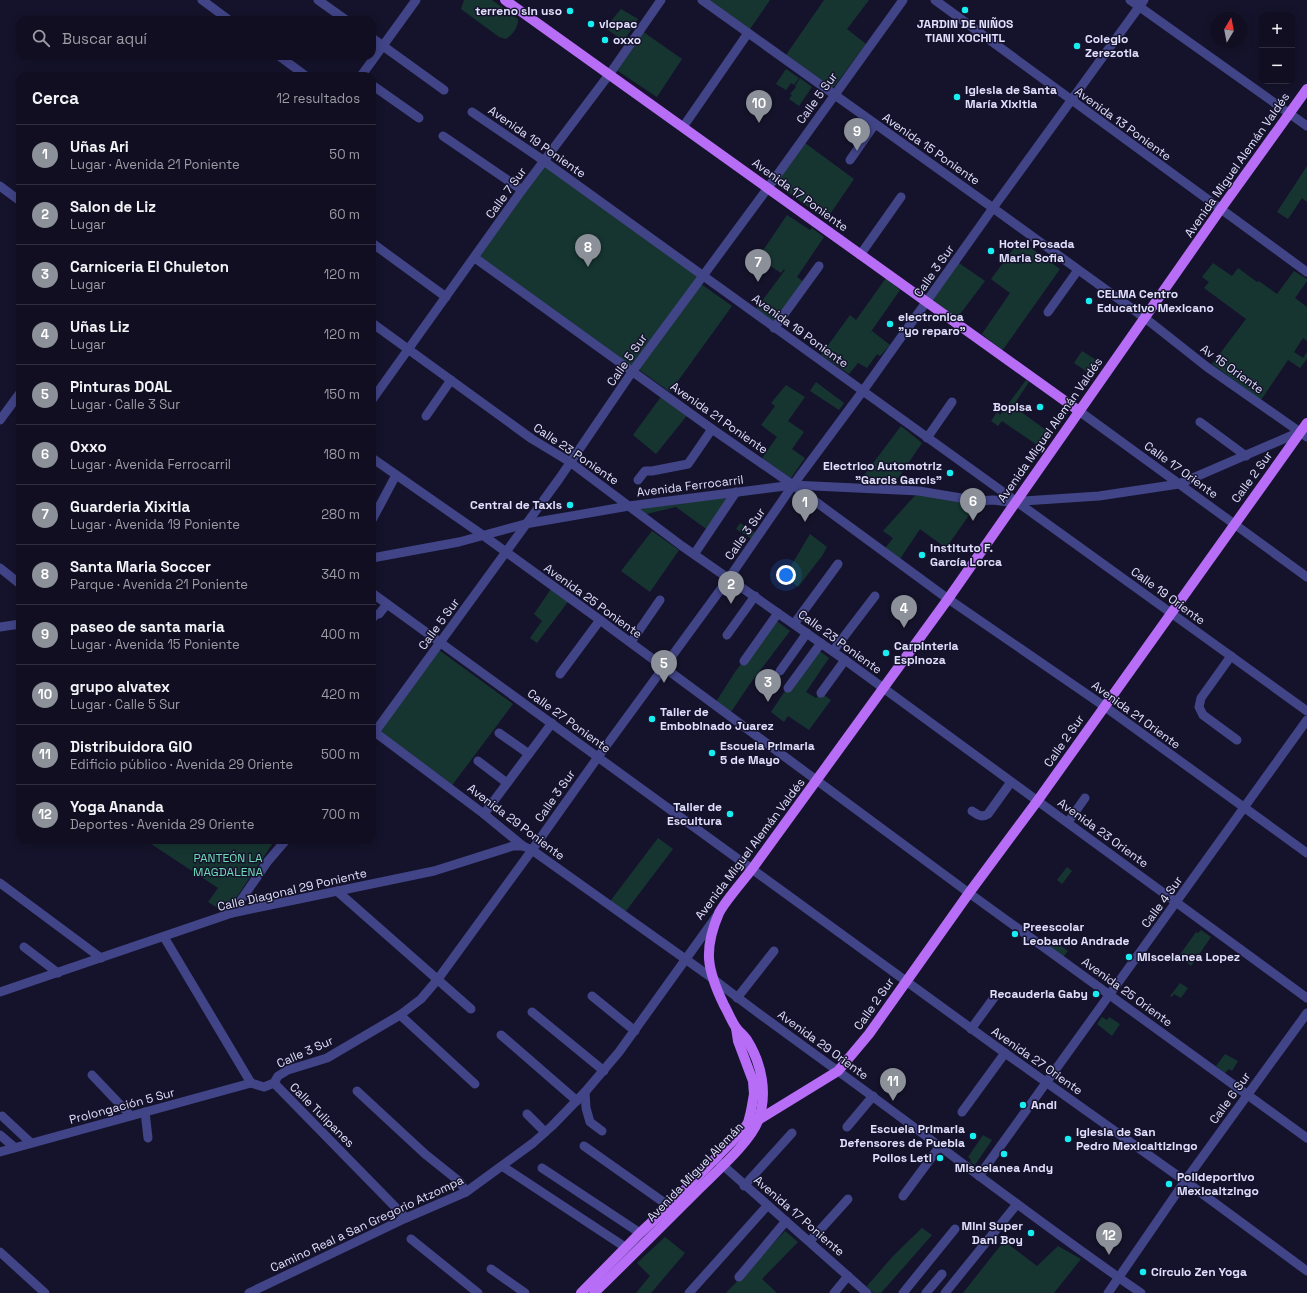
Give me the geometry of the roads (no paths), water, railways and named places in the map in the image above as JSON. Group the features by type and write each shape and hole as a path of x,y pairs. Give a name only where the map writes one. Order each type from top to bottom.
{"main road":[{"name":"Avenida 17 Poniente","path":"505,0 1079,411"},
{"name":"Avenida Miguel Alemán Valdés","path":"720,911 948,599 1220,210 1307,89"},
{"name":"Calle 2 Sur","path":"748,1123 758,1120 838,1071 869,1034 969,893 1038,800 1234,524 1305,433 1307,423"},
{"name":"Avenida Miguel Alemán","path":"594,1293 719,1162 748,1123 754,1094 753,1081 738,1041 736,1028 712,978 709,963 710,938 720,911"},
{"name":"Avenida Miguel Alemán","path":"581,1293 625,1247 669,1206 752,1134 758,1120 764,1094 762,1079 758,1064 747,1039 736,1028"}],"street":[{"path":"202,0 224,16"},
{"path":"318,0 338,16"},
{"path":"376,55 416,0"},
{"name":"Calle 7 Sur","path":"376,394 522,190 609,74 661,0"},
{"name":"Avenida 15 Poniente","path":"702,0 1145,318"},
{"name":"Calle 5 Sur","path":"376,728 440,642 570,462 632,372 903,0"},
{"name":"Avenida 13 Poniente","path":"934,0 1307,272"},
{"path":"1130,0 1141,3 1307,126"},
{"name":"Calle 3 Sur","path":"274,1083 278,1076 288,1070 327,1058 400,1015 421,999 438,979 729,578 793,485 927,302 1141,3"},
{"path":"683,127 748,33"},
{"path":"376,41 444,90"},
{"path":"284,60 301,72"},
{"path":"364,72 372,60"},
{"path":"376,88 419,118"},
{"name":"Avenida 19 Poniente","path":"472,112 544,161 1015,502"},
{"path":"850,160 875,124"},
{"path":"443,136 522,190"},
{"path":"0,186 16,198"},
{"path":"860,254 901,197"},
{"path":"376,246 446,297"},
{"name":"Avenida 21 Poniente","path":"474,258 712,429 793,485 948,599"},
{"path":"774,328 819,266"},
{"path":"1048,312 1078,270"},
{"name":"Av 15 Oriente","path":"1145,318 1207,367 1305,433"},
{"name":"Calle 23 Poniente","path":"376,326 532,439 570,462 883,688"},
{"path":"426,416 451,380"},
{"path":"0,420 16,399"},
{"path":"927,438 952,402"},
{"name":"Calle 17 Oriente","path":"1079,411 1307,577"},
{"path":"1200,422 1246,456"},
{"path":"638,480 645,471 688,464 712,429"},
{"name":"Avenida Ferrocarril","path":"376,557 459,542 525,524 629,506 793,485 919,491 938,493 965,500 978,501 993,500 1015,502 1099,496 1179,484 1305,433"},
{"name":"Avenida 25 Poniente","path":"376,461 484,536 631,642 817,780"},
{"path":"376,512 396,475"},
{"path":"695,553 736,492"},
{"name":"Calle 19 Oriente","path":"1015,502 1307,711"},
{"path":"794,624 838,564"},
{"path":"0,568 16,581"},
{"name":"Calle 27 Poniente","path":"376,596 752,869"},
{"path":"727,635 755,596"},
{"path":"833,651 875,596"},
{"name":"Avenida 21 Oriente","path":"948,599 1104,706 1307,853"},
{"path":"631,642 660,600"},
{"path":"376,608 384,602"},
{"path":"744,661 778,613"},
{"path":"560,674 600,620"},
{"path":"0,627 16,625"},
{"path":"780,671 807,633"},
{"path":"788,688 821,643"},
{"path":"1231,656 1201,698 1199,707 1203,715 1237,740"},
{"path":"821,693 845,660"},
{"name":"Avenida 23 Oriente","path":"883,688 1307,998"},
{"name":"Calle 4 Sur","path":"979,1176 1307,720"},
{"path":"484,814 552,723"},
{"path":"500,733 529,754"},
{"name":"Avenida 29 Poniente","path":"376,734 484,814 523,846 532,850 685,959"},
{"path":"478,761 507,783"},
{"name":"Avenida 25 Oriente","path":"817,780 969,893 1111,994 1307,1138"},
{"path":"972,811 979,816 988,814 1011,782"},
{"path":"1068,822 1085,798"},
{"path":"232,913 268,861 283,844"},
{"name":"Calle Diagonal 29 Poniente","path":"0,992 232,913 434,871 513,846 523,846"},
{"name":"Avenida 27 Oriente","path":"752,869 971,1029 1185,1181 1307,1271"},
{"path":"0,883 101,958"},
{"path":"337,891 471,1009"},
{"name":"Avenida Miguel Alemán Valdés","path":"685,959 720,911"},
{"path":"164,937 251,1083"},
{"path":"24,947 58,973"},
{"path":"737,998 774,951"},
{"name":"Avenida 29 Oriente","path":"685,959 873,1096 1017,1204 1142,1293"},
{"name":"Camino Real a San Gregorio Atzompa","path":"249,1293 406,1218 466,1192 502,1166 546,1132 604,1071 635,1031 685,959"},
{"path":"971,1029 996,995"},
{"path":"592,996 635,1031"},
{"path":"532,1012 604,1071"},
{"name":"Calle 6 Sur","path":"1108,1293 1185,1181 1307,1013"},
{"path":"400,1015 475,1084"},
{"path":"501,1035 577,1100"},
{"path":"962,1112 1005,1053"},
{"path":"92,1075 130,1115"},
{"name":"Calle Tulipanes","path":"251,1083 264,1086 274,1083 406,1218"},
{"name":"Prolongación 5 Sur","path":"0,1152 130,1115 194,1100 251,1083"},
{"path":"357,1091 425,1154 460,1182 466,1192"},
{"path":"585,1092 586,1108 590,1122 602,1131"},
{"path":"847,1127 873,1096"},
{"path":"145,1112 148,1138"},
{"path":"527,1114 546,1132"},
{"path":"2,1116 31,1143"},
{"path":"744,1186 792,1133"},
{"path":"0,1135 14,1147"},
{"path":"584,1146 669,1206"},
{"path":"904,1196 940,1146"},
{"name":"Avenida 17 Poniente","path":"719,1162 767,1206 810,1241 864,1292"},
{"path":"502,1166 625,1247"},
{"path":"542,1168 640,1233"},
{"path":"810,1241 848,1199"},
{"path":"945,1293 1017,1204"},
{"path":"689,1293 767,1206"},
{"path":"739,1277 786,1221"},
{"path":"903,1293 955,1229"},
{"path":"411,1239 478,1293"},
{"path":"0,1252 45,1293"},
{"path":"491,1269 525,1293"},
{"path":"926,1293 942,1274"},
{"path":"834,1293 848,1276"}],"place":[{"name":"JARDIN DE NIÑOS TIANI XOCHITL","path":"965,10"},
{"name":"terreno sin uso","path":"570,11"},
{"name":"vicpac","path":"591,24"},
{"name":"oxxo","path":"605,40"},
{"name":"Colegio Zerezotla","path":"1077,46"},
{"name":"Iglesia de Santa María Xixitla","path":"957,97"},
{"name":"grupo alvatex","path":"759,123"},
{"name":"paseo de santa maria","path":"857,151"},
{"name":"Hotel Posada Maria Sofia","path":"991,251"},
{"name":"Santa Maria Soccer","path":"588,267"},
{"name":"Guarderia Xixitla","path":"758,282"},
{"name":"CELMA Centro Educativo Mexicano","path":"1089,301"},
{"name":"electronica \"yo reparo\"","path":"890,324"},
{"name":"Bopisa","path":"1040,407"},
{"name":"Electrico Automotriz \"Garcis Garcis\"","path":"950,473"},
{"name":"Central de Taxis","path":"570,505"},
{"name":"Oxxo","path":"973,521"},
{"name":"Uñas Ari","path":"805,522"},
{"name":"Instituto F. García Lorca","path":"922,555"},
{"name":"Salon de Liz","path":"731,604"},
{"name":"Uñas Liz","path":"904,628"},
{"name":"Carpinteria Espinoza","path":"886,653"},
{"name":"Pinturas DOAL","path":"664,683"},
{"name":"Carniceria El Chuleton","path":"768,702"},
{"name":"Taller de Embobinado Juarez","path":"652,719"},
{"name":"Escuela Primaria 5 de Mayo","path":"712,753"},
{"name":"Taller de Escultura","path":"730,814"},
{"name":"Preescolar Leobardo Andrade","path":"1015,934"},
{"name":"Miscelanea Lopez","path":"1129,957"},
{"name":"Recauderia Gaby","path":"1096,994"},
{"name":"Distribuidora GIO","path":"893,1101"},
{"name":"Andi","path":"1023,1105"},
{"name":"Escuela Primaria Defensores de Puebla","path":"973,1136"},
{"name":"Iglesia de San Pedro Mexicaltizingo","path":"1068,1139"},
{"name":"Miscelanea Andy","path":"1004,1154"},
{"name":"Pollos Leti","path":"940,1158"},
{"name":"Polideportivo Mexicaltzingo","path":"1169,1184"},
{"name":"Mini Super Dani Boy","path":"1031,1233"},
{"name":"Yoga Ananda","path":"1109,1255"},
{"name":"Círculo Zen Yoga","path":"1143,1272"}],"park label":[{"name":"PANTEÓN LA MAGDALENA","path":"228,865"}]}
